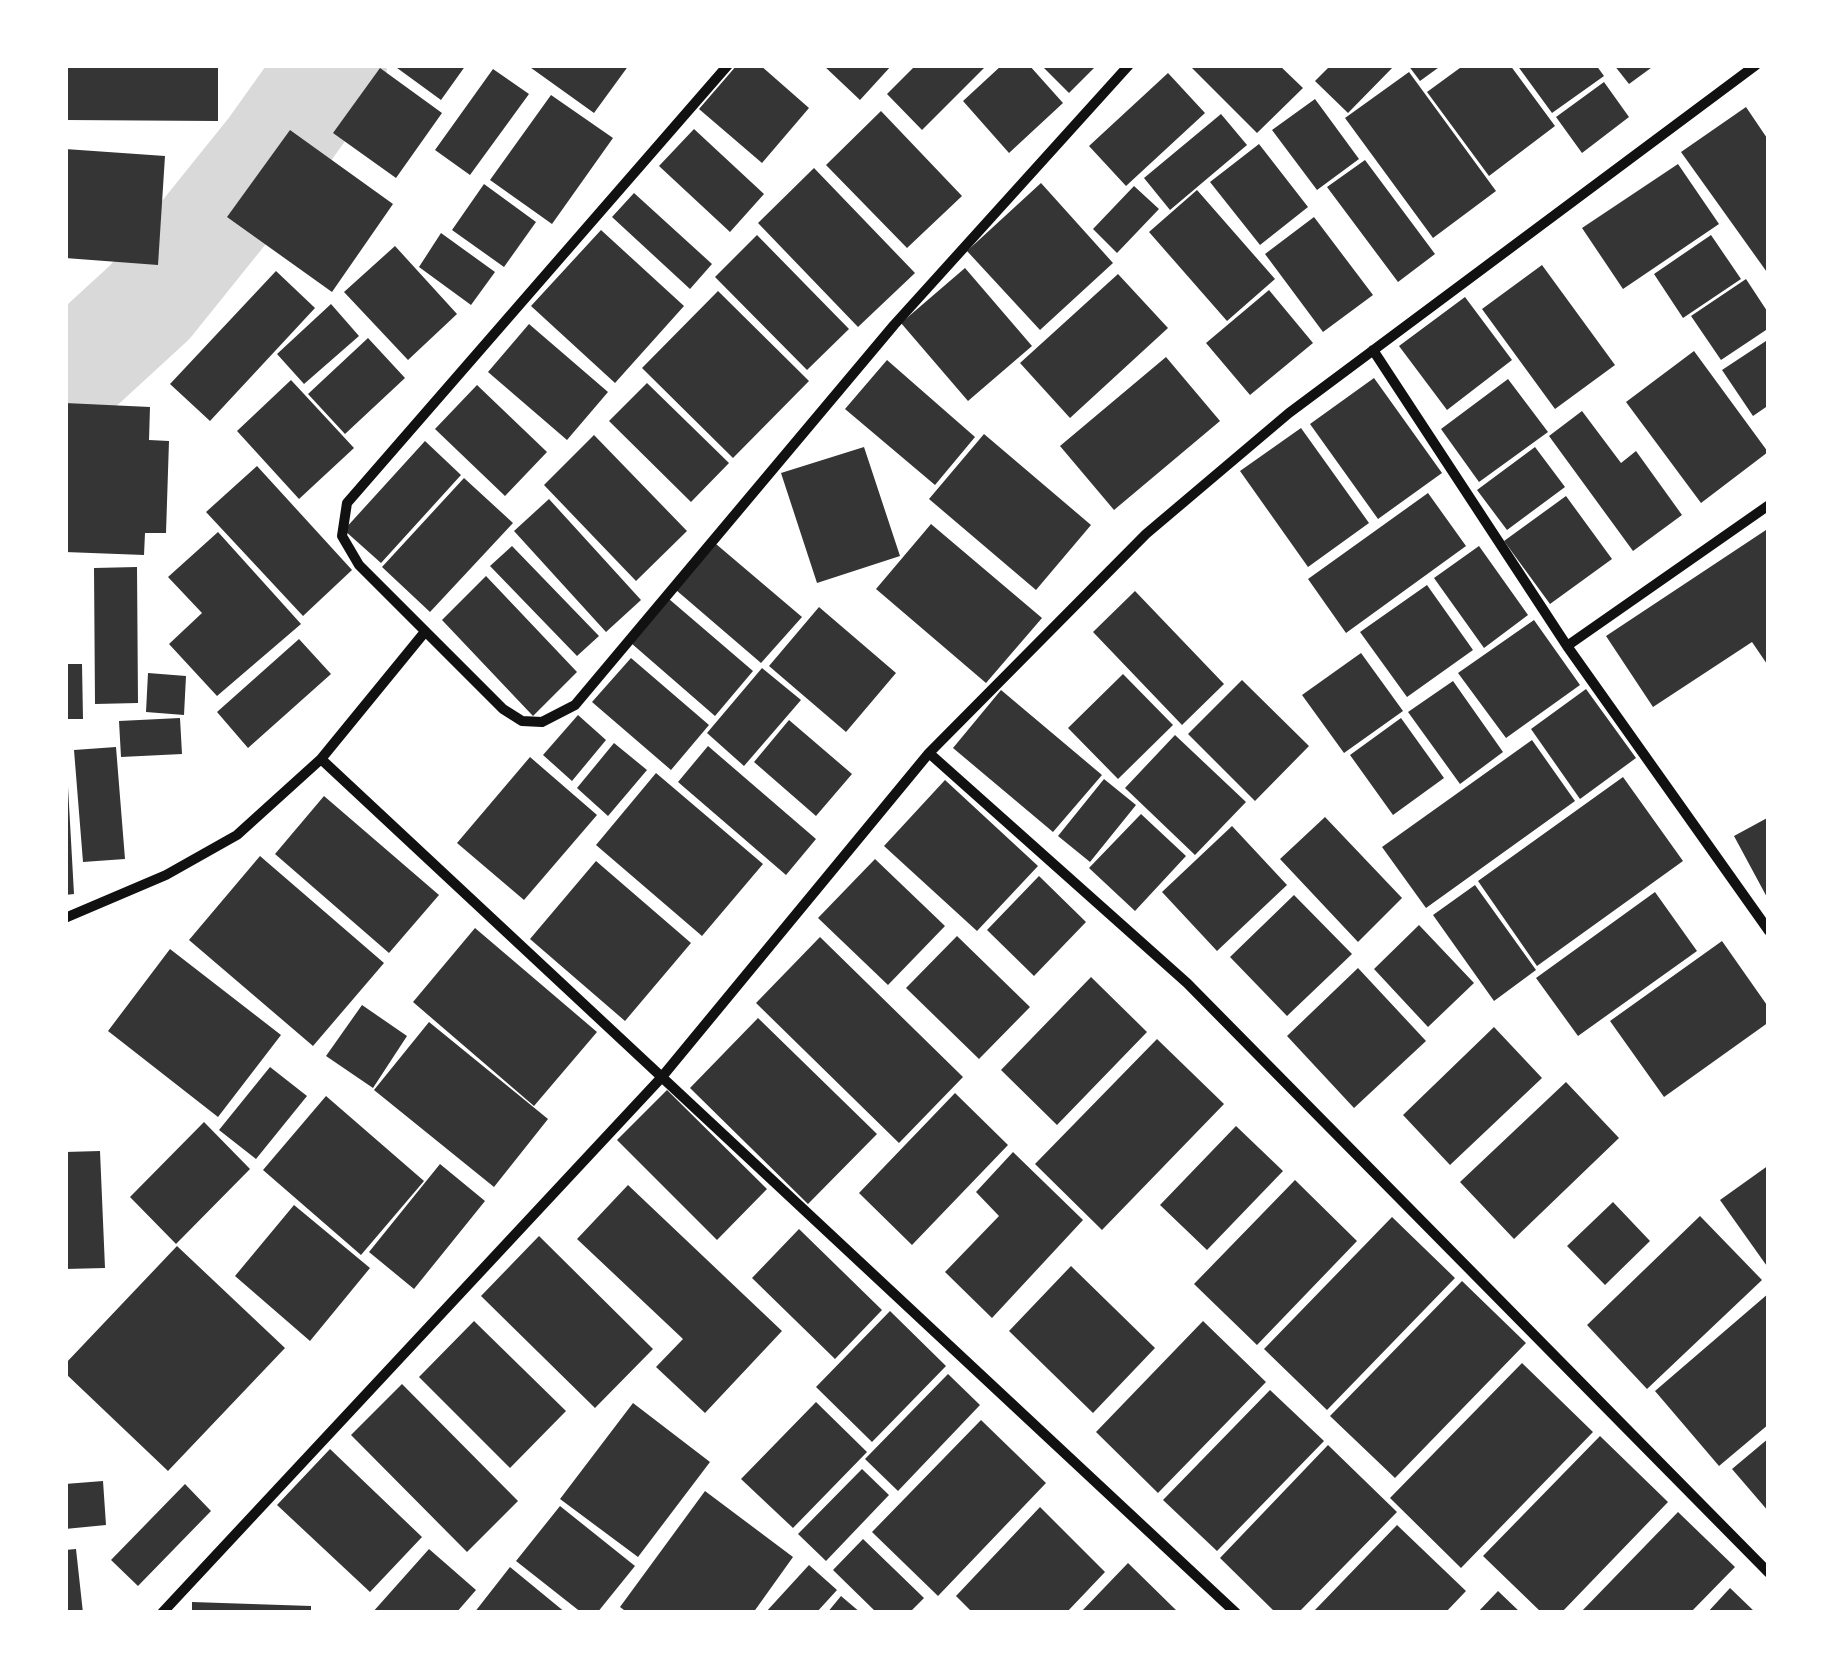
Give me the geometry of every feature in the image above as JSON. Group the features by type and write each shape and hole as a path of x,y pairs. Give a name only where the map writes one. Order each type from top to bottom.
{"street":[{"path":"728,65 348,503 342,536 359,565 503,709 522,720 542,722 576,705 894,325 1130,65"},
{"path":"162,1613 661,1078 929,753 1146,534 1289,413 1756,65"},
{"path":"1373,350 1566,646 1769,931"},
{"path":"1566,646 1769,504"},
{"path":"65,918 166,875 237,835 320,759 424,632"},
{"path":"929,753 1187,983 1769,1573"},
{"path":"320,759 1236,1613"}],"building":[{"path":"65,65 218,65 218,121 65,120"},
{"path":"393,65 466,65 441,100"},
{"path":"527,65 629,65 594,113"},
{"path":"737,65 760,65 809,108 762,163 699,109"},
{"path":"823,65 892,65 860,100"},
{"path":"916,65 987,65 922,130 887,94"},
{"path":"1002,65 1029,65 1063,103 1009,153 963,101"},
{"path":"1041,65 1097,65 1069,93"},
{"path":"1189,65 1279,65 1303,88 1257,133"},
{"path":"1331,65 1395,65 1348,113 1315,81"},
{"path":"1408,65 1442,65 1420,81"},
{"path":"1464,65 1510,65 1555,126 1489,176 1427,92"},
{"path":"1517,65 1596,65 1604,76 1552,113"},
{"path":"1614,65 1655,65 1629,84"},
{"path":"380,68 442,113 396,178 333,133"},
{"path":"493,69 529,94 470,175 435,150"},
{"path":"1409,72 1496,191 1433,238 1345,118"},
{"path":"1168,73 1205,113 1126,186 1089,146"},
{"path":"1604,82 1629,117 1582,153 1556,117"},
{"path":"551,95 613,138 552,224 490,180"},
{"path":"1315,99 1359,159 1317,190 1272,130"},
{"path":"1746,107 1769,141 1769,275 1681,152"},
{"path":"881,111 962,196 907,248 826,165"},
{"path":"1221,114 1247,145 1170,210 1144,178"},
{"path":"694,129 764,194 730,232 659,166"},
{"path":"290,130 393,204 332,292 227,217"},
{"path":"1259,144 1308,207 1260,245 1210,182"},
{"path":"65,149 165,156 158,265 65,258"},
{"path":"1365,160 1435,254 1398,282 1327,187"},
{"path":"1678,164 1719,224 1623,289 1582,228"},
{"path":"814,168 915,273 858,327 758,223"},
{"path":"1041,183 1113,263 1040,330 967,251"},
{"path":"484,184 536,222 504,267 452,230"},
{"path":"1134,186 1159,209 1117,253 1093,229"},
{"path":"1197,190 1275,279 1227,321 1149,232"},
{"path":"634,193 712,264 690,289 612,217"},
{"path":"1314,217 1373,295 1323,332 1265,254"},
{"path":"601,230 684,306 615,383 531,306"},
{"path":"441,233 495,272 471,305 419,267"},
{"path":"757,235 849,329 807,370 715,277"},
{"path":"1711,235 1741,279 1683,318 1654,274"},
{"path":"395,246 457,314 408,360 344,292"},
{"path":"1542,265 1615,365 1555,409 1482,309"},
{"path":"965,268 1032,346 968,401 901,323"},
{"path":"276,271 315,308 210,421 170,384"},
{"path":"1118,274 1168,328 1070,418 1020,363"},
{"path":"1746,279 1769,314 1769,328 1721,360 1691,316"},
{"path":"1269,290 1313,343 1250,395 1206,343"},
{"path":"718,291 809,381 733,458 642,368"},
{"path":"1465,297 1512,360 1447,410 1399,346"},
{"path":"331,304 359,336 304,384 277,354"},
{"path":"529,324 608,392 567,440 488,372"},
{"path":"368,338 405,378 345,434 308,394"},
{"path":"1769,339 1769,405 1753,416 1722,370"},
{"path":"1694,351 1768,452 1701,503 1626,402"},
{"path":"1166,357 1220,421 1114,510 1060,446"},
{"path":"887,360 975,437 935,485 845,409"},
{"path":"1374,378 1442,473 1378,519 1310,424"},
{"path":"1508,379 1548,432 1479,482 1441,429"},
{"path":"291,380 354,448 299,499 237,431"},
{"path":"647,383 729,463 691,502 609,421"},
{"path":"477,385 547,452 505,496 435,429"},
{"path":"65,403 150,407 149,440 169,441 166,533 145,533 144,555 65,552"},
{"path":"1582,411 1621,463 1636,451 1682,515 1633,551 1549,436"},
{"path":"1301,428 1369,523 1308,567 1240,471"},
{"path":"984,434 1091,525 1036,590 929,499"},
{"path":"594,435 687,531 636,581 544,485"},
{"path":"425,441 461,475 381,563 344,530"},
{"path":"864,447 900,556 817,583 781,473"},
{"path":"1535,447 1565,487 1507,530 1477,490"},
{"path":"257,466 352,570 303,616 206,512"},
{"path":"464,478 513,523 430,612 382,567"},
{"path":"1428,493 1466,546 1346,633 1308,579"},
{"path":"1566,496 1612,559 1550,604 1504,541"},
{"path":"549,499 641,600 606,632 514,531"},
{"path":"931,524 1042,618 986,683 876,589"},
{"path":"1769,528 1769,667 1752,642 1653,707 1606,636"},
{"path":"218,532 301,624 217,696 169,644 202,613 168,577"},
{"path":"716,544 802,617 761,663 676,590"},
{"path":"512,546 599,636 577,656 490,566"},
{"path":"1479,546 1528,615 1484,648 1434,578"},
{"path":"137,567 138,703 95,704 94,568"},
{"path":"486,576 577,672 533,716 442,620"},
{"path":"1427,585 1473,650 1407,697 1360,632"},
{"path":"1135,591 1224,684 1182,725 1093,632"},
{"path":"669,599 753,671 715,716 631,643"},
{"path":"819,607 896,673 846,732 769,666"},
{"path":"1534,620 1580,685 1506,738 1458,673"},
{"path":"299,639 331,674 248,748 217,712"},
{"path":"1361,653 1403,711 1344,753 1302,695"},
{"path":"631,658 709,725 671,770 592,702"},
{"path":"65,664 82,664 83,719 65,719"},
{"path":"762,668 801,700 744,766 707,733"},
{"path":"148,673 186,676 184,715 146,712"},
{"path":"1123,674 1173,725 1118,779 1068,728"},
{"path":"1242,680 1309,746 1255,801 1188,734"},
{"path":"1453,681 1503,752 1460,784 1408,712"},
{"path":"1586,689 1636,758 1580,799 1531,729"},
{"path":"1001,690 1102,775 1053,832 953,748"},
{"path":"578,715 606,740 572,781 543,755"},
{"path":"180,718 182,754 121,757 119,721"},
{"path":"1401,718 1444,778 1393,815 1350,755"},
{"path":"789,720 852,774 816,816 754,762"},
{"path":"1175,735 1246,802 1195,855 1125,788"},
{"path":"1532,740 1575,801 1426,908 1382,847"},
{"path":"614,743 647,770 608,816 577,788"},
{"path":"708,746 816,839 786,875 678,782"},
{"path":"116,747 125,859 83,862 74,750"},
{"path":"530,757 597,815 524,900 457,843"},
{"path":"656,773 763,864 702,936 596,845"},
{"path":"1623,777 1683,861 1537,966 1478,881"},
{"path":"1104,779 1136,805 1090,862 1058,836"},
{"path":"945,780 1038,866 977,931 884,846"},
{"path":"65,787 74,894 65,895"},
{"path":"324,796 439,895 389,953 275,854"},
{"path":"1141,814 1186,856 1135,911 1089,868"},
{"path":"1325,817 1402,898 1358,942 1280,859"},
{"path":"1769,817 1769,901 1734,836"},
{"path":"1232,826 1287,885 1217,951 1162,892"},
{"path":"260,856 384,963 313,1046 189,940"},
{"path":"875,859 945,926 888,985 818,918"},
{"path":"596,861 691,943 625,1021 530,939"},
{"path":"1039,876 1086,922 1034,976 987,930"},
{"path":"1475,885 1536,970 1494,1001 1433,915"},
{"path":"1655,892 1697,951 1578,1036 1536,978"},
{"path":"1294,895 1352,954 1287,1016 1230,957"},
{"path":"1419,925 1474,983 1428,1027 1374,969"},
{"path":"475,928 597,1032 534,1106 413,1002"},
{"path":"957,936 1030,1007 979,1059 906,988"},
{"path":"820,937 963,1077 899,1143 756,1003"},
{"path":"1722,941 1769,1008 1769,1022 1664,1097 1610,1021"},
{"path":"170,949 281,1035 218,1117 108,1031"},
{"path":"1358,968 1426,1041 1354,1108 1287,1036"},
{"path":"1091,977 1147,1032 1057,1125 1001,1070"},
{"path":"362,1005 407,1036 373,1088 326,1056"},
{"path":"758,1018 877,1134 808,1204 690,1088"},
{"path":"429,1022 548,1119 494,1187 374,1090"},
{"path":"1494,1027 1542,1078 1450,1165 1403,1115"},
{"path":"1157,1039 1224,1104 1102,1230 1035,1164"},
{"path":"270,1067 307,1096 256,1159 219,1130"},
{"path":"1566,1082 1619,1138 1514,1239 1460,1182"},
{"path":"667,1090 767,1189 717,1240 617,1140"},
{"path":"955,1093 1008,1145 912,1245 859,1193"},
{"path":"326,1096 424,1181 361,1255 263,1170"},
{"path":"204,1122 250,1169 176,1244 130,1197"},
{"path":"1236,1126 1283,1171 1207,1250 1160,1205"},
{"path":"100,1151 105,1268 65,1269 65,1152"},
{"path":"1013,1152 1083,1220 992,1318 945,1272 999,1216 976,1192"},
{"path":"440,1164 485,1201 414,1289 369,1252"},
{"path":"1769,1165 1769,1269 1720,1200"},
{"path":"1295,1180 1357,1241 1257,1345 1194,1284"},
{"path":"628,1185 782,1331 705,1413 656,1367 683,1339 577,1239"},
{"path":"1613,1202 1650,1241 1605,1285 1567,1246"},
{"path":"294,1205 370,1268 310,1341 235,1276"},
{"path":"1700,1216 1762,1280 1647,1389 1587,1325"},
{"path":"1392,1217 1455,1278 1327,1410 1264,1349"},
{"path":"799,1229 882,1310 835,1359 752,1278"},
{"path":"539,1236 653,1349 595,1408 481,1296"},
{"path":"177,1246 285,1348 168,1471 65,1373 65,1364"},
{"path":"1071,1266 1155,1348 1093,1413 1009,1331"},
{"path":"1462,1281 1526,1343 1395,1478 1330,1416"},
{"path":"1769,1293 1769,1424 1719,1466 1655,1391"},
{"path":"890,1311 946,1366 872,1442 816,1387"},
{"path":"474,1321 566,1411 510,1468 419,1377"},
{"path":"1203,1321 1266,1382 1158,1493 1096,1432"},
{"path":"1522,1363 1593,1432 1461,1568 1390,1498"},
{"path":"948,1374 980,1405 898,1491 865,1459"},
{"path":"402,1384 518,1501 467,1552 351,1435"},
{"path":"1270,1390 1324,1441 1217,1551 1163,1500"},
{"path":"816,1402 867,1452 793,1528 741,1479"},
{"path":"633,1403 710,1462 638,1557 560,1499"},
{"path":"981,1420 1046,1483 938,1596 872,1532"},
{"path":"1600,1436 1668,1502 1561,1613 1542,1613 1483,1556"},
{"path":"1769,1438 1769,1512 1732,1469"},
{"path":"1328,1445 1397,1512 1298,1613 1276,1613 1220,1558"},
{"path":"330,1449 422,1537 370,1592 277,1505"},
{"path":"862,1469 889,1495 826,1561 798,1534"},
{"path":"103,1481 106,1525 65,1529 65,1484"},
{"path":"185,1484 211,1511 138,1586 111,1560"},
{"path":"705,1491 793,1557 753,1613 628,1613 620,1607"},
{"path":"560,1506 635,1566 597,1613 582,1613 516,1561"},
{"path":"1040,1507 1105,1572 1066,1613 973,1613 956,1596"},
{"path":"1678,1512 1735,1567 1690,1613 1580,1613"},
{"path":"1397,1525 1466,1591 1445,1613 1314,1611"},
{"path":"863,1539 924,1598 909,1613 877,1613 833,1570"},
{"path":"76,1549 83,1613 65,1613 65,1550"},
{"path":"429,1549 476,1590 456,1613 372,1613"},
{"path":"1128,1563 1179,1613 1080,1613"},
{"path":"809,1565 837,1590 816,1613 765,1613"},
{"path":"510,1567 566,1613 474,1613"},
{"path":"1730,1588 1756,1613 1707,1613"},
{"path":"1498,1591 1521,1613 1477,1613"},
{"path":"841,1596 861,1613 827,1613"},
{"path":"192,1602 311,1606 311,1613 192,1613"}],"waterway":[{"path":"65,380 150,302 273,149 333,65"}]}
